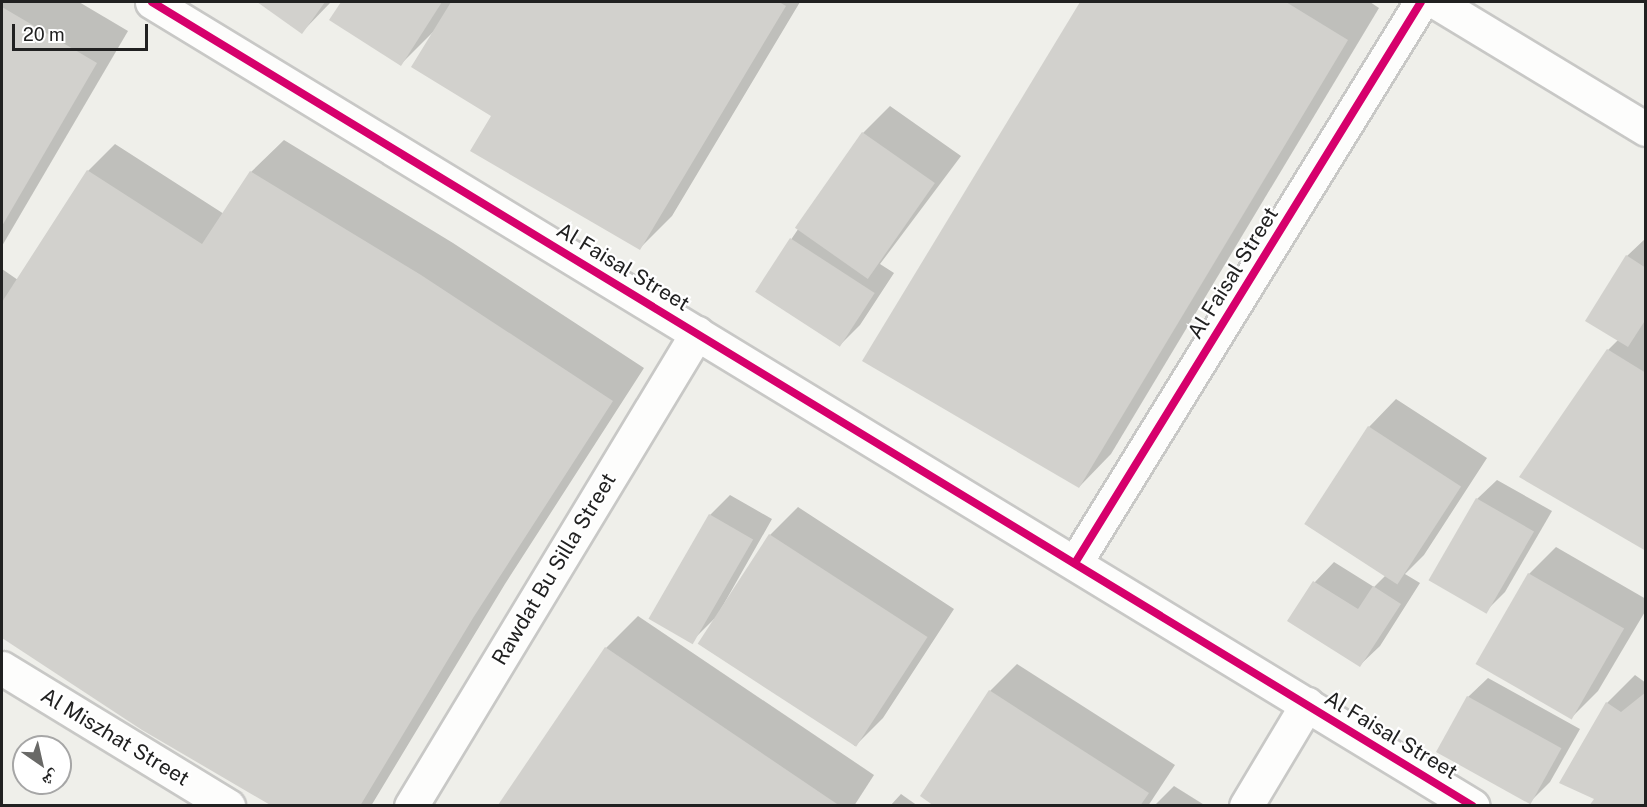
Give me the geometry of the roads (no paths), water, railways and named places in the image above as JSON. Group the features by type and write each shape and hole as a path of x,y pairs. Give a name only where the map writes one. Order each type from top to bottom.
{"street":[{"name":"Al Faisal Street","path":"152,2 1473,806"},
{"name":"Al Faisal Street","path":"1075,563 1421,2"},
{"path":"1436,2 1646,129"},
{"name":"Rawdat Bu Silla Street","path":"411,806 697,333"},
{"name":"Al Miszhat Street","path":"2,668 228,806"},
{"path":"1246,806 1307,704"}]}
